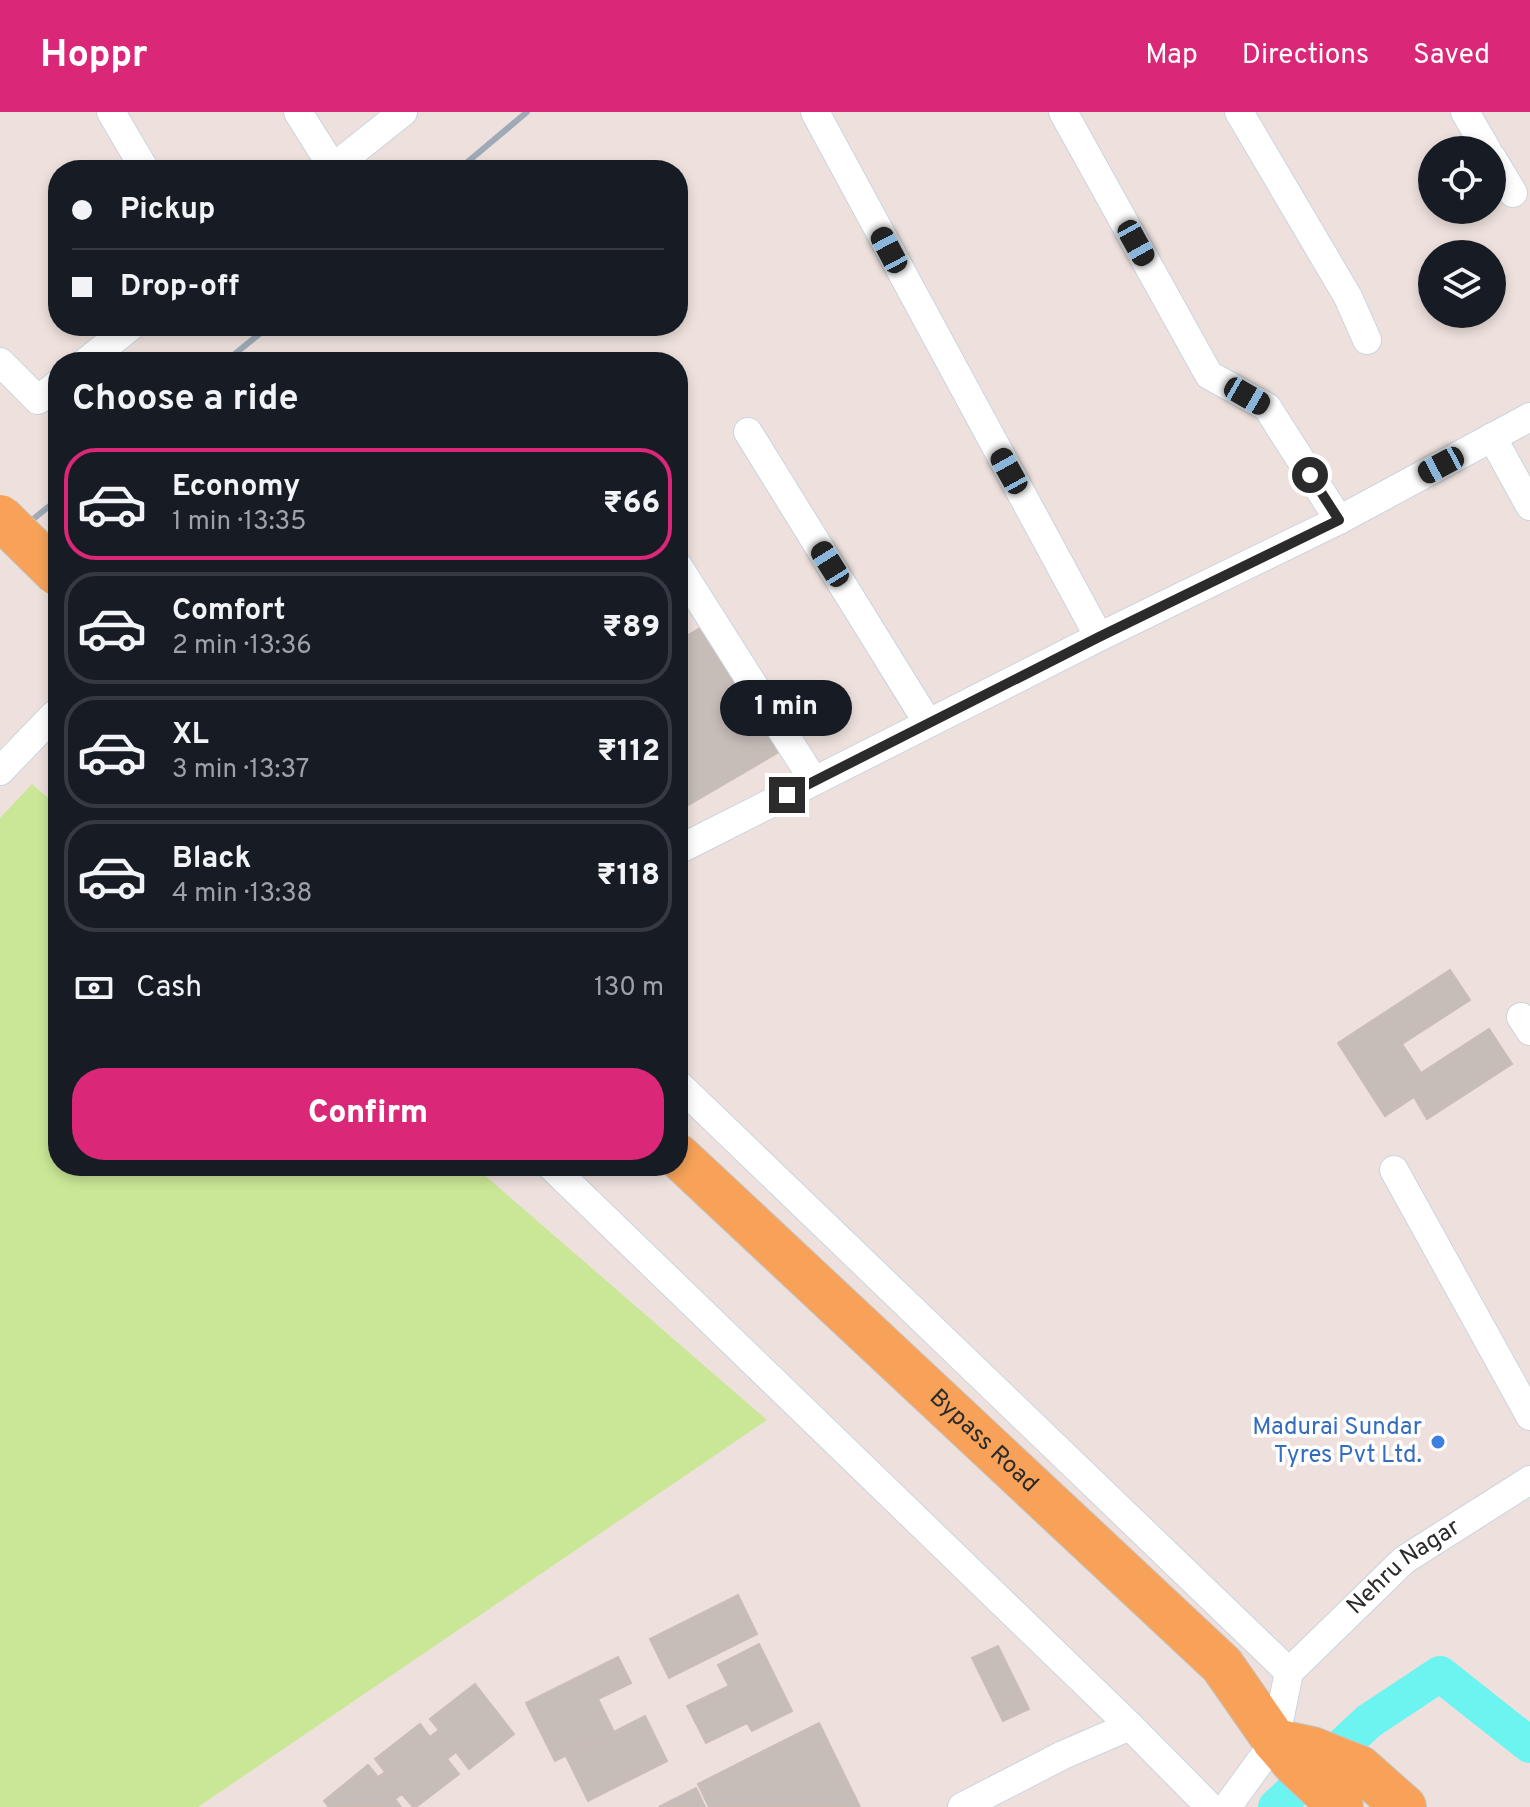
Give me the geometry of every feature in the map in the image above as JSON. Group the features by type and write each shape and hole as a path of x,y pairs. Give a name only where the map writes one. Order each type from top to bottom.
{"main road":[{"path":"0,517 48,564"},
{"name":"Bypass Road","path":"688,1165 1222,1665 1310,1771"},
{"path":"1310,1771 1360,1768 1404,1807"}],"street":[{"path":"111,112 139,160"},
{"path":"298,112 327,160"},
{"path":"343,160 403,112"},
{"path":"815,112 1099,637"},
{"path":"1063,112 1209,375 1267,407 1339,520"},
{"path":"1239,112 1348,297 1367,340"},
{"path":"1465,112 1479,136"},
{"path":"1506,181 1513,193"},
{"path":"98,352 118,336"},
{"path":"0,362 38,400 48,392"},
{"path":"688,845 1099,637 1339,520 1530,417"},
{"path":"748,432 928,723"},
{"path":"1492,437 1530,506"},
{"path":"688,582 814,781"},
{"path":"0,771 48,721"},
{"path":"688,1094 1289,1672 1310,1771 1227,1807"},
{"path":"1394,1170 1530,1416"},
{"path":"561,1176 1210,1807"},
{"name":"Nehru Nagar","path":"1289,1672 1404,1560 1530,1480"},
{"path":"962,1807 1063,1755 1130,1726"}],"green space":[{"path":"32,784 48,798 48,1176 486,1176 767,1420 198,1807 0,1807 0,818"}],"building":[{"path":"705,625 779,752 688,805 688,635"},
{"path":"1450,970 1470,1000 1402,1044 1421,1073 1489,1029 1512,1064 1427,1119 1414,1097 1385,1116 1338,1043"},
{"path":"738,1595 757,1634 669,1678 650,1639"},
{"path":"759,1644 792,1711 752,1731 747,1723 706,1743 687,1706 729,1686 718,1665"},
{"path":"998,1646 1029,1709 1003,1721 972,1658"},
{"path":"618,1657 631,1683 598,1699 614,1732 555,1761 526,1703"},
{"path":"475,1684 514,1734 469,1769 456,1752 447,1759 459,1774 416,1807 402,1794 395,1799 401,1807 329,1807 324,1801 368,1765 378,1777 385,1772 375,1759 420,1724 430,1737 439,1730 430,1719"},
{"path":"645,1716 667,1761 588,1801 566,1756"},
{"path":"819,1723 860,1807 709,1807 698,1784"},
{"path":"696,1788 705,1807 659,1807"}],"waterway":[{"path":"1276,1807 1369,1721 1440,1674 1530,1745"}],"railway":[{"path":"470,160 527,112"},
{"path":"237,352 257,336"},
{"path":"0,546 48,507"}],"place":[{"name":"Madurai Sundar Tyres Pvt Ltd.","path":"1438,1442"}],"route":[{"path":"787,795 1339,520 1310,475"}]}
